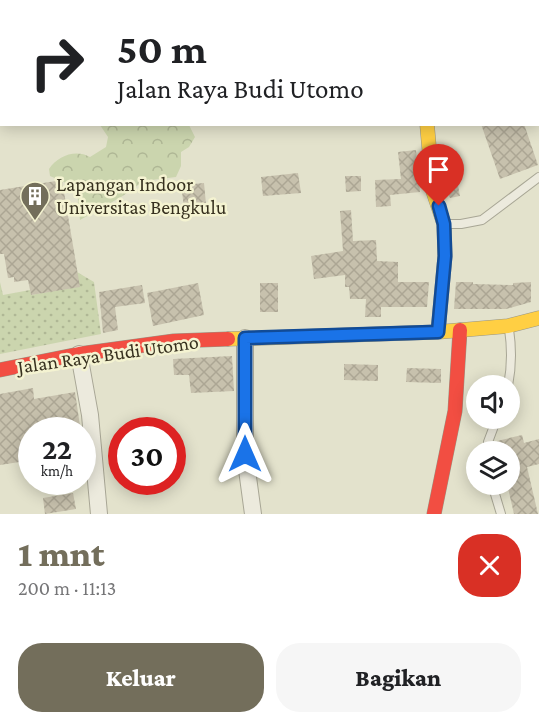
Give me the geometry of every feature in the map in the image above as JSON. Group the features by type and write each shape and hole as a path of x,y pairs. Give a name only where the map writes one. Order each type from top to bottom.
{"main road":[{"path":"427,126 433,191 444,224 445,256 438,332"},
{"name":"Jalan Raya Budi Utomo","path":"0,370 79,354 174,341 438,332 508,326 539,318"},
{"path":"434,514 455,411 460,330"}],"street":[{"path":"245,338 245,454 253,514"},
{"path":"79,354 90,415 99,514"}],"lane":[{"path":"444,224 483,220 539,177"},
{"path":"508,326 512,348 510,375"},
{"path":"495,495 501,514"}],"green space":[{"path":"101,126 190,126 195,137 189,147 181,152 181,166 176,177 144,181 80,220 77,190 50,176 49,169 67,155 79,154 90,157 106,147 108,137"},
{"path":"77,272 94,282 101,334 0,354 0,282 3,295 30,290 31,295 76,287"}],"building":[{"path":"482,126 525,126 538,165 500,179"},
{"path":"416,150 420,192 390,195 391,206 376,207 375,180 401,179 398,152"},
{"path":"453,159 460,196 450,198 446,188 444,161"},
{"path":"298,173 301,193 263,196 261,177"},
{"path":"345,176 361,176 361,191 346,192"},
{"name":"Lapangan Indoor Universitas Bengkulu","path":"62,180 80,287 31,295 28,280 14,282 14,277 8,278 4,254 0,254 0,190"},
{"path":"204,183 206,204 184,207 181,185"},
{"path":"351,210 353,241 376,240 377,261 398,262 398,282 429,282 427,307 381,307 381,317 365,317 366,299 350,299 349,287 345,287 345,275 314,279 311,256 343,251 340,211"},
{"path":"456,282 513,285 513,283 531,282 531,302 506,309 454,309"},
{"path":"198,283 204,315 153,326 147,293"},
{"path":"260,283 278,283 278,312 260,312"},
{"path":"142,285 145,303 115,307 118,330 103,333 99,292"},
{"path":"232,356 234,391 191,393 189,375 174,375 173,359"},
{"path":"344,364 378,365 378,381 344,380"},
{"path":"407,368 441,369 441,383 406,382"},
{"path":"33,388 34,399 75,392 79,417 18,417 18,462 0,465 0,394"},
{"path":"522,435 524,443 539,439 539,464 527,467 538,514 514,514 510,495 520,495 520,441 497,441"},
{"path":"73,495 76,509 45,514 43,498"}],"traffic: slow":[{"path":"427,126 433,191 444,224 445,256 438,332"},
{"path":"228,339 438,332 508,326 539,318"}],"traffic: jam":[{"path":"434,514 455,411 460,330"},
{"path":"0,370 79,354 174,341 228,339"}],"place":[{"name":"Lapangan Indoor Universitas Bengkulu","path":"35,222"}],"route":[{"path":"245,454 245,338 438,332 445,256 444,224 439,206"}]}
